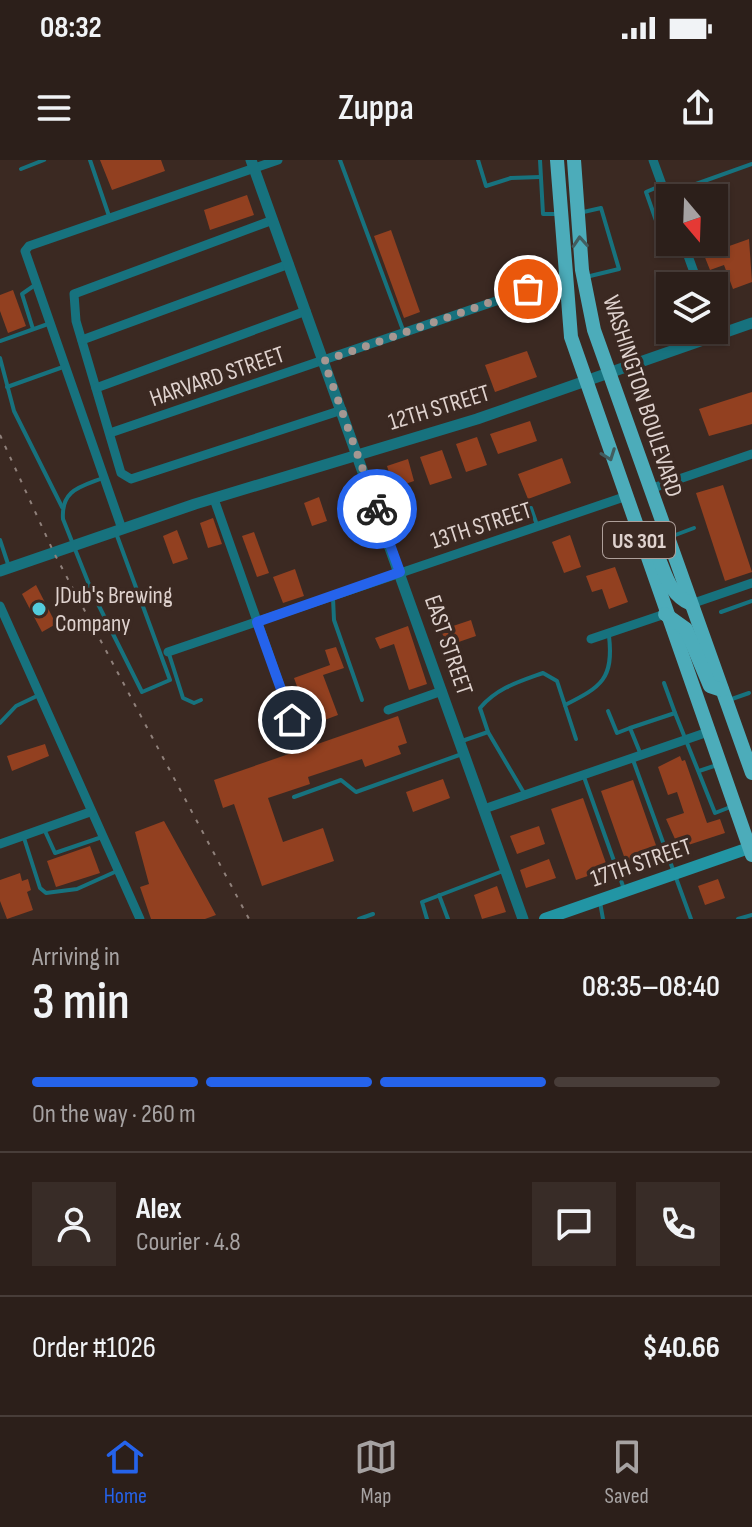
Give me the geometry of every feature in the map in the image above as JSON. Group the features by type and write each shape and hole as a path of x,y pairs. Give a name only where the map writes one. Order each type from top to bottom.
{"main road":[{"name":"WASHINGTON BOULEVARD","path":"557,160 563,278 571,337 636,532 751,850"},
{"name":"WASHINGTON BOULEVARD","path":"574,160 583,278 591,318 608,373 750,764"},
{"path":"636,532 653,545 672,593 691,604"},
{"path":"665,614 686,629 710,686 724,696"},
{"name":"17TH STREET","path":"545,919 751,850"}],"street":[{"path":"118,530 104,477 63,367 25,251 29,246 253,164 278,160"},
{"path":"653,160 662,184"},
{"name":"EAST STREET","path":"253,164 523,919"},
{"path":"273,220 78,290 72,303 121,473 126,478 342,410"},
{"path":"82,340 289,264"},
{"name":"HARVARD STREET","path":"110,433 563,278"},
{"path":"96,388 306,311"},
{"name":"12TH STREET","path":"728,329 752,323"},
{"name":"12TH STREET","path":"5,570 118,530 584,381 684,344"},
{"path":"650,489 752,454"},
{"name":"13TH STREET","path":"164,653 624,497"},
{"path":"214,499 292,720"},
{"path":"691,604 752,583"},
{"path":"0,606 140,919"},
{"path":"591,639 665,614"},
{"path":"388,710 442,691"},
{"path":"484,809 708,732"},
{"path":"0,844 90,812"}],"lane":[{"path":"21,169 44,160"},
{"path":"90,160 110,218"},
{"path":"340,160 404,333"},
{"path":"478,160 486,186 511,178 540,177"},
{"path":"540,160 543,214 560,214"},
{"path":"684,184 752,164"},
{"path":"656,191 646,192 656,220"},
{"path":"578,213 601,208 619,269 583,278"},
{"path":"33,329 22,294 35,285"},
{"path":"0,341 48,324"},
{"path":"0,358 7,387 33,453 62,507 72,547 142,692 170,680 164,653"},
{"path":"7,387 63,367"},
{"path":"62,507 74,489 104,477"},
{"path":"531,508 538,527"},
{"path":"667,538 694,528"},
{"path":"118,530 183,698 194,703 201,700"},
{"path":"0,540 5,570"},
{"path":"333,595 334,620 362,700"},
{"path":"721,612 752,601"},
{"path":"565,705 603,682 610,667 608,633"},
{"path":"526,795 488,732 480,708 506,686 543,673 550,675 557,681 576,739"},
{"path":"664,683 715,813 735,805"},
{"path":"724,696 749,693"},
{"path":"0,723 16,706 40,695"},
{"path":"608,711 617,733 675,713"},
{"path":"630,728 636,756 691,919"},
{"path":"294,797 341,780 356,792 462,748 488,732"},
{"path":"699,771 720,764"},
{"path":"583,775 625,891"},
{"path":"44,829 55,853 102,837"},
{"path":"23,836 40,888 46,893 77,889 118,871"},
{"path":"427,919 422,902 505,870"},
{"path":"439,894 448,919"},
{"path":"600,900 603,919"},
{"path":"359,919 373,914"},
{"path":"738,919 752,915"}],"building":[{"path":"100,160 161,160 165,171 112,190"},
{"path":"247,195 254,215 210,230 204,210"},
{"path":"391,230 420,312 404,318 374,236"},
{"path":"749,239 752,282 733,289 724,265 710,270 704,256 728,256 728,246"},
{"path":"13,290 26,326 8,333 0,311 0,295"},
{"path":"527,351 537,377 495,392 485,365"},
{"path":"752,392 752,424 709,436 699,409"},
{"path":"530,421 537,441 498,454 490,434"},
{"path":"477,437 487,465 466,472 456,444"},
{"path":"442,450 452,478 430,485 420,457"},
{"path":"562,458 571,483 528,499 518,474"},
{"path":"408,459 414,481 394,488 387,466"},
{"path":"723,485 752,572 725,581 696,493"},
{"path":"319,497 327,521 312,526 304,503"},
{"path":"213,518 222,544 208,548 200,523"},
{"path":"177,530 188,559 173,564 163,536"},
{"path":"254,532 269,573 257,577 242,536"},
{"path":"570,535 581,567 564,573 552,542"},
{"path":"615,567 628,602 609,609 602,589 592,592 586,576"},
{"path":"295,569 304,596 283,603 273,577"},
{"name":"JDub's Brewing Company","path":"36,585 56,624 42,632 22,594"},
{"path":"471,620 476,636 447,646 441,630"},
{"path":"408,626 427,684 409,690 394,644 380,649 375,638"},
{"path":"336,647 344,668 323,675 338,715 311,725 294,678 330,665 325,650"},
{"path":"398,716 407,743 398,746 401,754 365,767 362,759 308,777 310,784 268,798 283,842 323,828 334,861 262,886 234,804 223,808 214,780"},
{"path":"45,744 49,756 12,771 7,756"},
{"path":"680,756 682,761 685,760 707,823 720,819 725,833 679,848 666,819 684,813 677,792 668,795 658,767"},
{"path":"443,779 450,798 413,812 406,792"},
{"path":"633,780 658,851 626,862 601,791"},
{"path":"583,798 608,869 576,880 551,809"},
{"path":"164,821 216,915 205,919 151,919 140,887 149,884 135,832"},
{"path":"539,826 545,844 517,854 510,836"},
{"path":"90,846 100,873 56,887 47,861"},
{"path":"549,859 556,878 526,888 520,870"},
{"path":"20,873 22,881 28,879 31,890 27,892 33,910 7,919 0,901 0,880"},
{"path":"718,879 725,898 705,905 698,886"},
{"path":"497,886 506,912 482,919 474,895"}],"railway":[{"path":"0,435 54,553 249,919"}],"way so far":[{"path":"377,509 324,361 528,289"}],"place":[{"name":"JDub's Brewing Company","path":"39,609"}],"route":[{"path":"292,720 257,622 400,572 377,509"}]}
